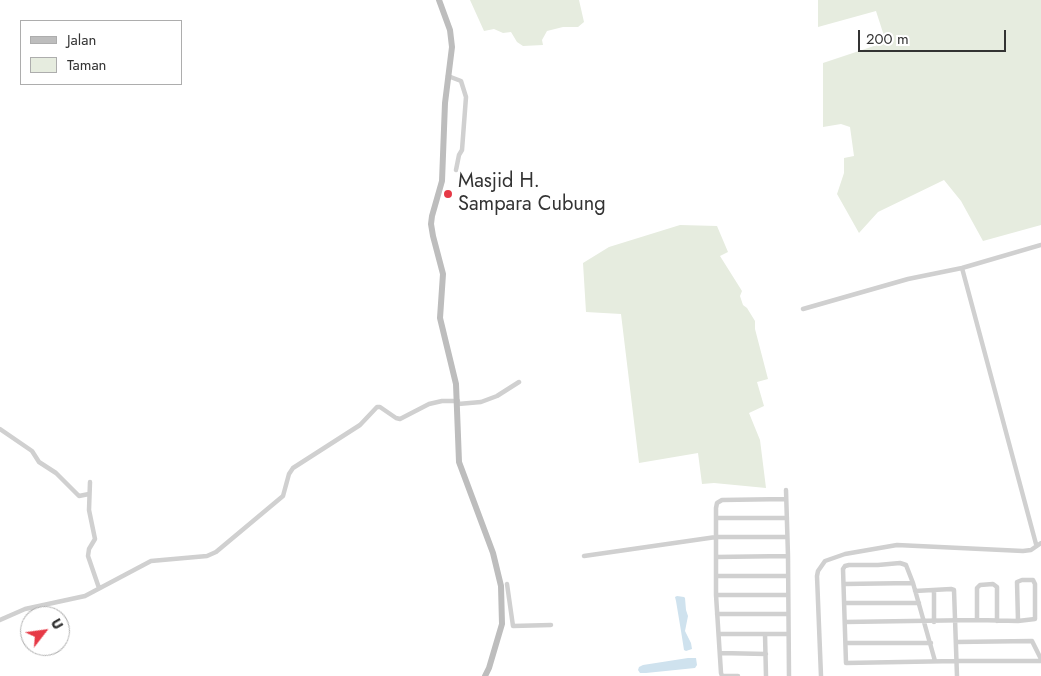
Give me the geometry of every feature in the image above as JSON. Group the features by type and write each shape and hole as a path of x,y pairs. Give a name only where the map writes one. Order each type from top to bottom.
{"street":[{"path":"439,0 452,37 442,180 431,224 432,236 443,274 439,309 440,318 454,370 458,403 458,462 493,553 501,586 502,624 485,676"},
{"path":"448,76 461,81 466,97 462,150 456,170"},
{"path":"803,310 908,279 962,268 1041,245"},
{"path":"820,676 817,576 825,561 845,554 897,545 1023,551 1031,550 1039,544 962,268"},
{"path":"0,620 25,609 85,596 151,561 207,556 216,552 283,496 289,474 293,468 360,425 377,407 400,419 429,404 442,401 458,403 482,402 497,396 519,382"},
{"path":"0,429 32,451 39,462 56,473 79,496 90,494"},
{"path":"90,482 89,510 95,539 89,549 88,556 99,588"},
{"path":"786,490 788,676"},
{"path":"738,676 721,675 716,595 716,518 718,503 722,500 786,499"},
{"path":"716,518 787,518"},
{"path":"584,556 716,537 787,537"},
{"path":"716,557 788,556"},
{"path":"936,661 913,583 905,564 849,564 844,568 846,663 1041,660 1032,642 956,642"},
{"path":"716,576 788,576"},
{"path":"845,622 956,622 977,620 1018,621 1032,620 1036,618 1035,584 1033,580 1017,582 1018,621"},
{"path":"844,584 913,583"},
{"path":"507,584 513,626 550,626"},
{"path":"977,620 977,588 980,585 994,584 997,586 997,620"},
{"path":"934,590 934,622"},
{"path":"915,591 954,590 957,676"},
{"path":"716,595 788,595"},
{"path":"844,603 919,603"},
{"path":"717,614 788,614"},
{"path":"719,634 788,634"},
{"path":"765,634 766,676"},
{"path":"846,643 931,643"},
{"path":"720,653 766,654"}],"green space":[{"path":"470,0 579,0 584,22 578,27 563,27 547,31 542,40 543,45 523,46 517,42 511,32 503,33 494,29 484,31"},
{"path":"818,0 1041,0 1041,225 983,241 961,201 944,180 878,212 859,233 837,194 844,173 844,158 854,156 850,127 841,124 823,127 823,63 886,42 876,11 818,27"},
{"path":"680,225 717,226 728,252 720,256 742,291 740,296 743,305 755,321 755,329 768,379 757,382 764,406 749,413 760,440 766,488 714,483 702,484 698,453 639,463 621,314 586,312 583,263 609,247"}],"water":[{"path":"675,597 685,598 688,616 685,631 692,649 686,651 684,650"},
{"path":"696,658 697,665 695,668 646,673 640,673 638,670 643,665"}],"place":[{"name":"Masjid H. Sampara Cubung","path":"448,194"}]}
